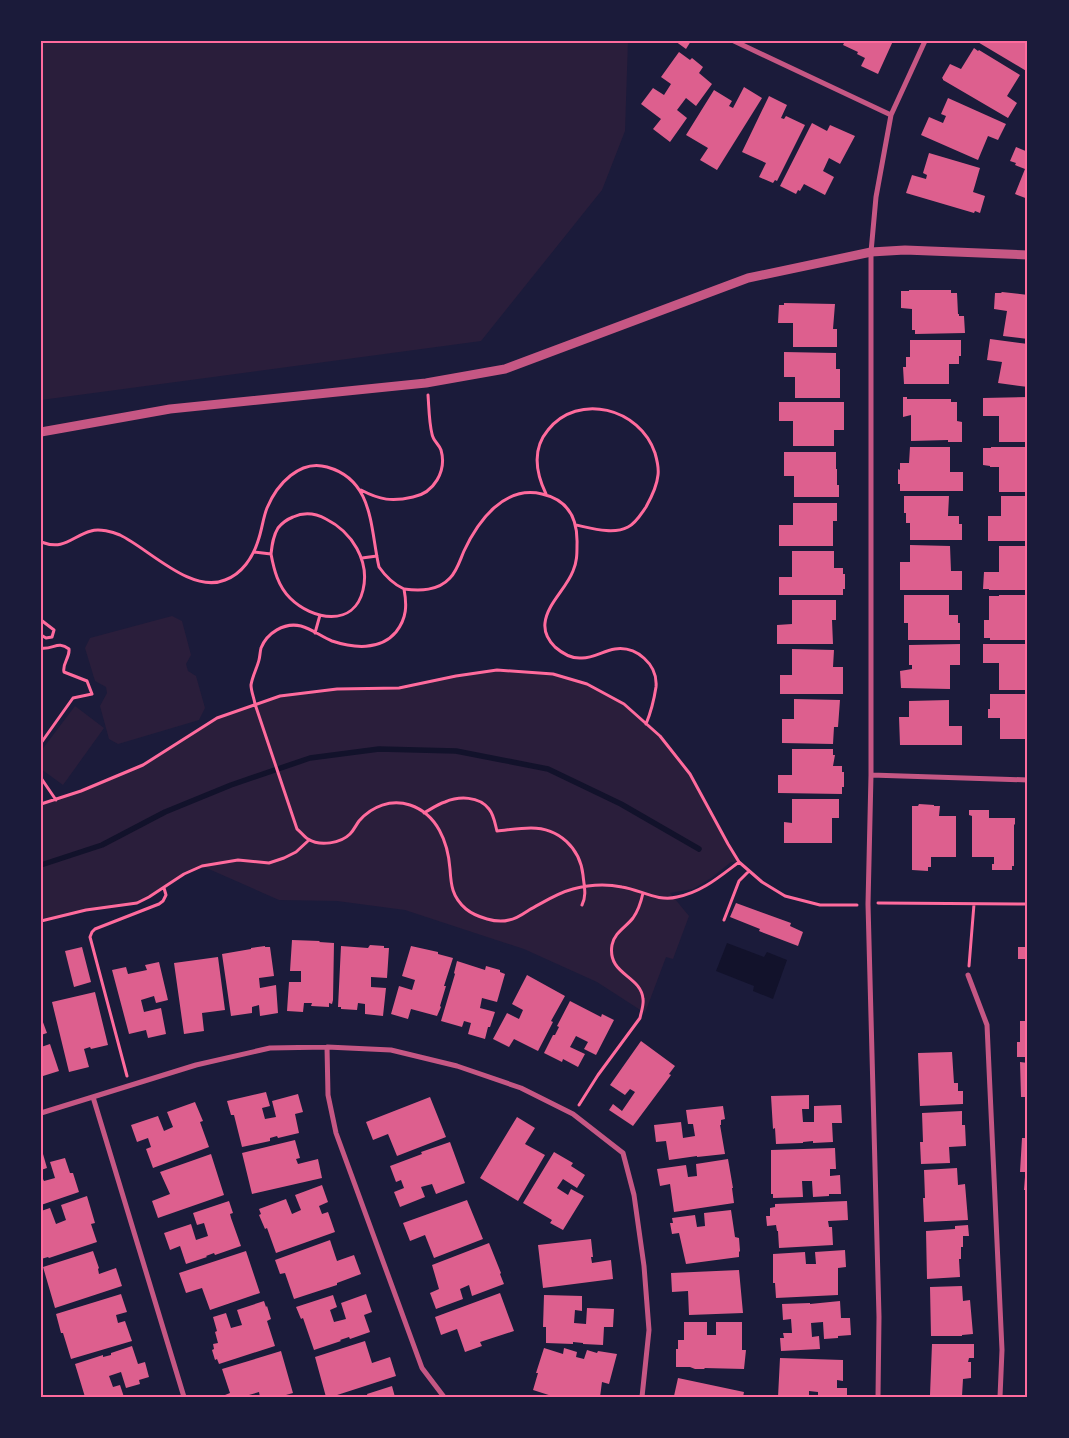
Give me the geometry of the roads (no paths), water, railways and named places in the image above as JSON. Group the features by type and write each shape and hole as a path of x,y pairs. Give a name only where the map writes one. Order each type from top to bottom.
{"street":[{"path":"734,41 891,115"},
{"path":"878,1397 879,1317 868,904 871,775 871,252 876,197 891,115 925,41"},
{"path":"41,432 170,409 426,382 505,370 748,278 871,252 905,250 1028,255"},
{"path":"871,775 1028,780"},
{"path":"968,975 987,1025 1002,1350 1000,1397"},
{"path":"328,1047 328,1095 336,1133 422,1368 444,1397"},
{"path":"41,1112 196,1065 270,1048 328,1047 391,1050 457,1066 521,1088 573,1114 623,1153 634,1195 644,1266 649,1330 642,1397"},
{"path":"94,1096 184,1397"}],"waterway":[{"path":"41,865 102,845 165,812 231,785 310,758 379,749 456,751 548,769 621,804 699,849"}]}
